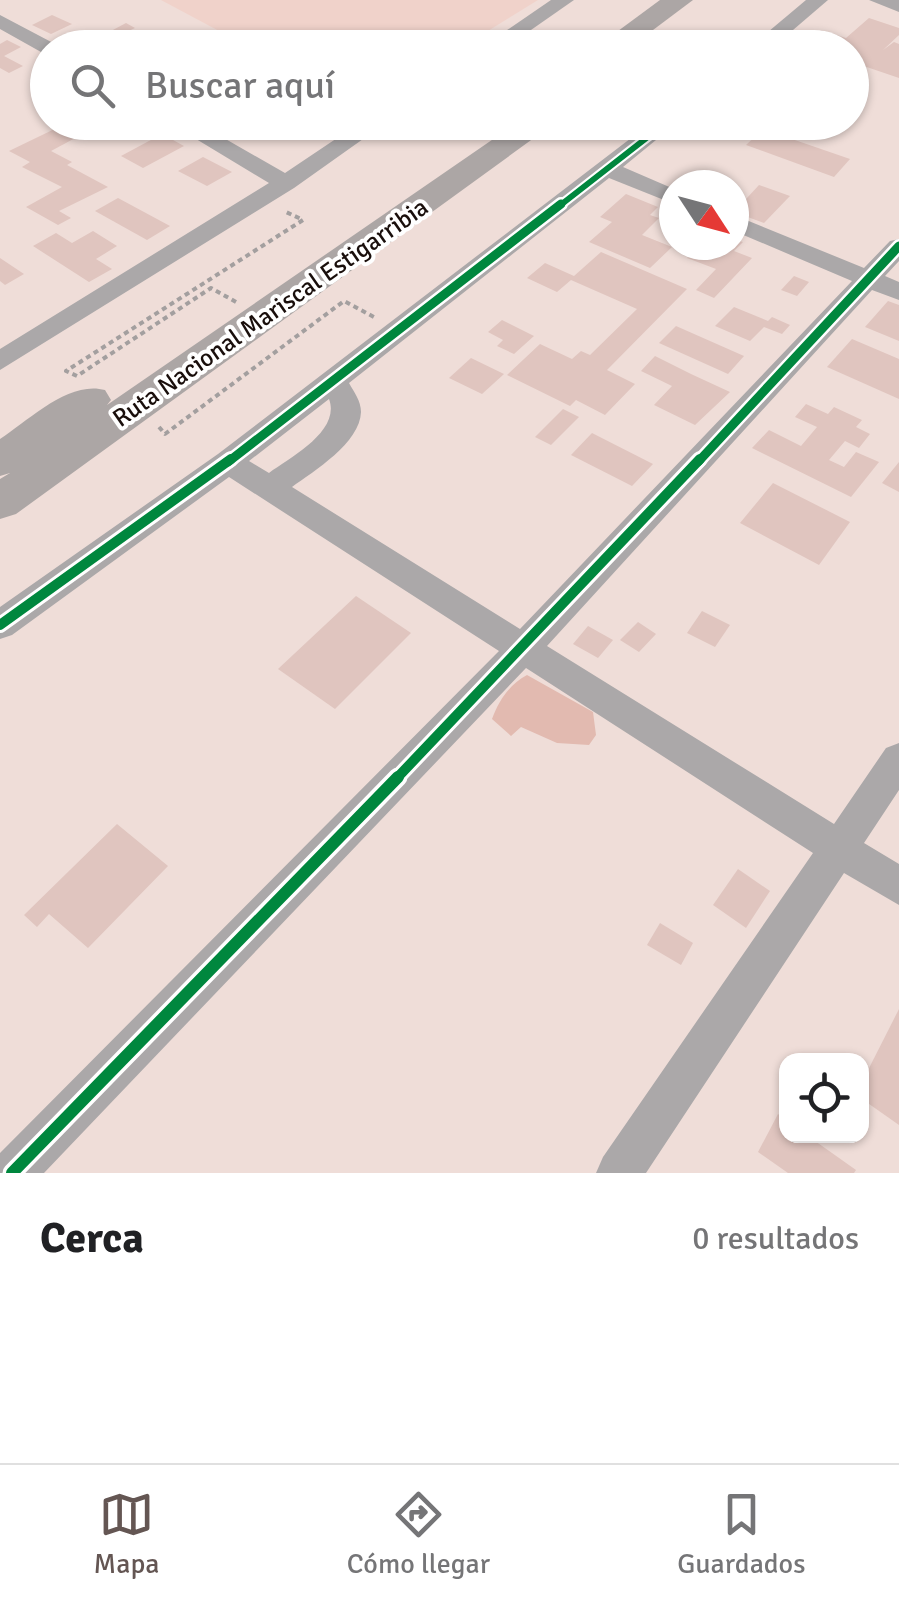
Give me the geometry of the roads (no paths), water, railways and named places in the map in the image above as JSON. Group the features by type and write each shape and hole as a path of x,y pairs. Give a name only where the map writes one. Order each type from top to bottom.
{"highway":[{"path":"644,30 692,5"},
{"path":"666,30 692,5"},
{"name":"Ruta Nacional Mariscal Estigarribia","path":"0,460 471,140"},
{"name":"Ruta Nacional Mariscal Estigarribia","path":"0,502 514,140"}],"street":[{"path":"518,30 564,0"},
{"path":"782,30 818,0"},
{"path":"879,0 899,6"},
{"path":"0,22 30,38"},
{"path":"210,140 286,183"},
{"path":"0,360 349,140"},
{"path":"0,625 228,462 646,140"},
{"path":"609,170 659,191"},
{"path":"749,228 884,285"},
{"path":"12,1173 884,285 899,246"},
{"path":"270,488 330,440 346,421 348,408 333,381"},
{"path":"228,462 899,886"},
{"path":"619,1173 842,849 899,759"}]}
